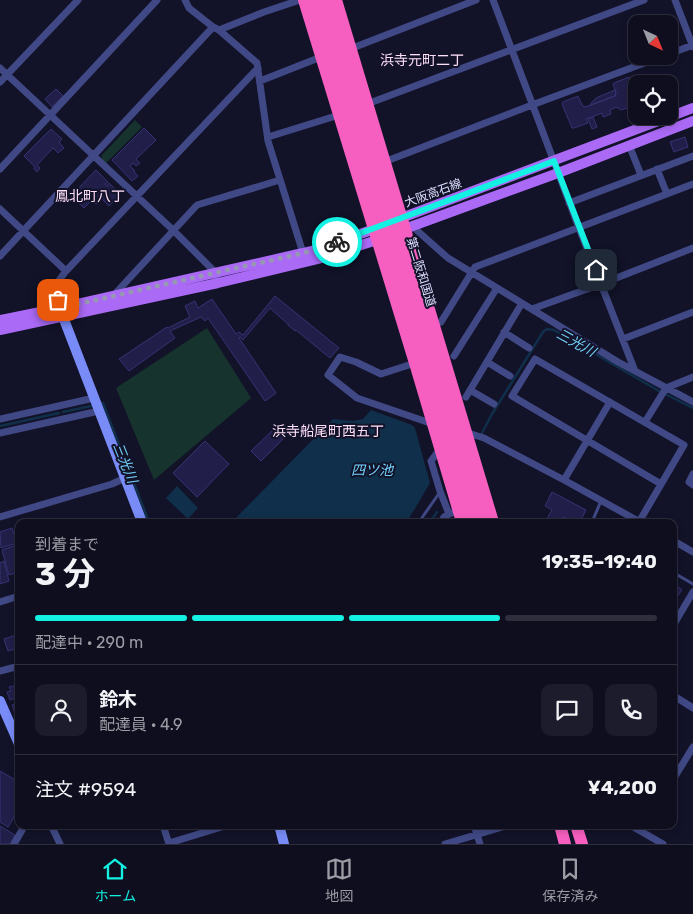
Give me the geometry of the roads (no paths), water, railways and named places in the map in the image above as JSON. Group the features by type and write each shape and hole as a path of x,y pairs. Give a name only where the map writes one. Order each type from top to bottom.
{"highway":[{"path":"304,0 433,424 456,516"},
{"name":"第二阪和国道","path":"314,0 471,519"},
{"name":"第二阪和国道","path":"324,0 482,519"},
{"path":"336,0 384,162 406,224 492,519"},
{"path":"561,829 565,844"},
{"path":"577,829 582,844"}],"main road":[{"name":"大阪高石線","path":"406,224 554,161 693,108"},
{"name":"大阪高石線","path":"0,330 112,296 318,259 376,235 558,173 693,121"},
{"name":"大阪高石線","path":"0,320 61,312 217,278 303,253 376,235"}],"street":[{"path":"0,82 78,0"},
{"path":"0,169 157,0"},
{"path":"185,0 189,8 257,63 268,137 303,253"},
{"path":"0,256 216,28 300,0"},
{"path":"350,49 476,0"},
{"path":"493,0 569,203 635,371"},
{"path":"367,104 644,0"},
{"path":"675,0 693,46 678,51"},
{"path":"260,81 321,57"},
{"path":"384,162 639,65"},
{"path":"0,68 138,196 173,230 217,278"},
{"path":"141,519 61,312 54,287 66,271 258,68"},
{"path":"268,137 339,115"},
{"path":"629,146 642,175"},
{"path":"569,203 693,156"},
{"path":"657,169 667,194"},
{"path":"112,296 196,205 280,180"},
{"path":"441,322 475,267 693,184"},
{"path":"0,209 66,271"},
{"path":"406,224 448,258 665,389 693,402"},
{"path":"532,309 693,248"},
{"path":"454,356 497,288"},
{"path":"494,404 468,393 522,303"},
{"path":"623,339 693,312"},
{"path":"504,332 529,348"},
{"path":"414,363 381,374 356,362 340,357 328,375 357,398 433,424 484,438 634,519"},
{"path":"641,519 684,445 536,359 512,396 661,484"},
{"path":"487,362 510,376"},
{"path":"645,422 665,389 693,377"},
{"path":"564,480 610,402"},
{"path":"0,419 97,405"},
{"path":"0,433 97,405"},
{"path":"440,449 431,461 440,491 456,516 444,517 442,519"},
{"path":"693,474 688,482 693,484"},
{"path":"0,517 112,484 125,478"},
{"path":"677,543 693,552"},
{"path":"677,619 693,592"},
{"path":"0,602 15,597"},
{"path":"0,671 15,667"},
{"path":"677,698 693,708"},
{"path":"0,701 15,730"},
{"path":"677,773 693,747"},
{"path":"14,844 23,829"},
{"path":"53,829 60,844"},
{"path":"164,829 169,844 216,829"},
{"path":"280,829 284,844"},
{"path":"475,829 480,844"},
{"path":"445,844 496,829"},
{"path":"644,829 663,844"}],"lane":[{"path":"421,519 440,491"},
{"path":"593,519 601,501"},
{"path":"677,575 693,584"}],"water":[{"name":"四ツ池","path":"371,410 412,425 415,428 430,483 409,519 235,519 333,419 353,421 363,419"},
{"path":"177,486 198,508 188,519 166,498"}],"waterway":[{"name":"三光川","path":"482,433 543,332 547,329 554,330 659,391"},
{"name":"三光川","path":"665,394 693,408"},
{"name":"三光川","path":"101,403 103,403 148,519"},
{"name":"三光川","path":"63,412 91,406"},
{"name":"三光川","path":"0,426 59,413"},
{"name":"三光川","path":"432,519 437,512"}],"district":[{"name":"浜寺元町二丁","path":"422,60"},
{"name":"鳳北町八丁","path":"90,196"},
{"name":"浜寺船尾町西五丁","path":"328,431"}]}
